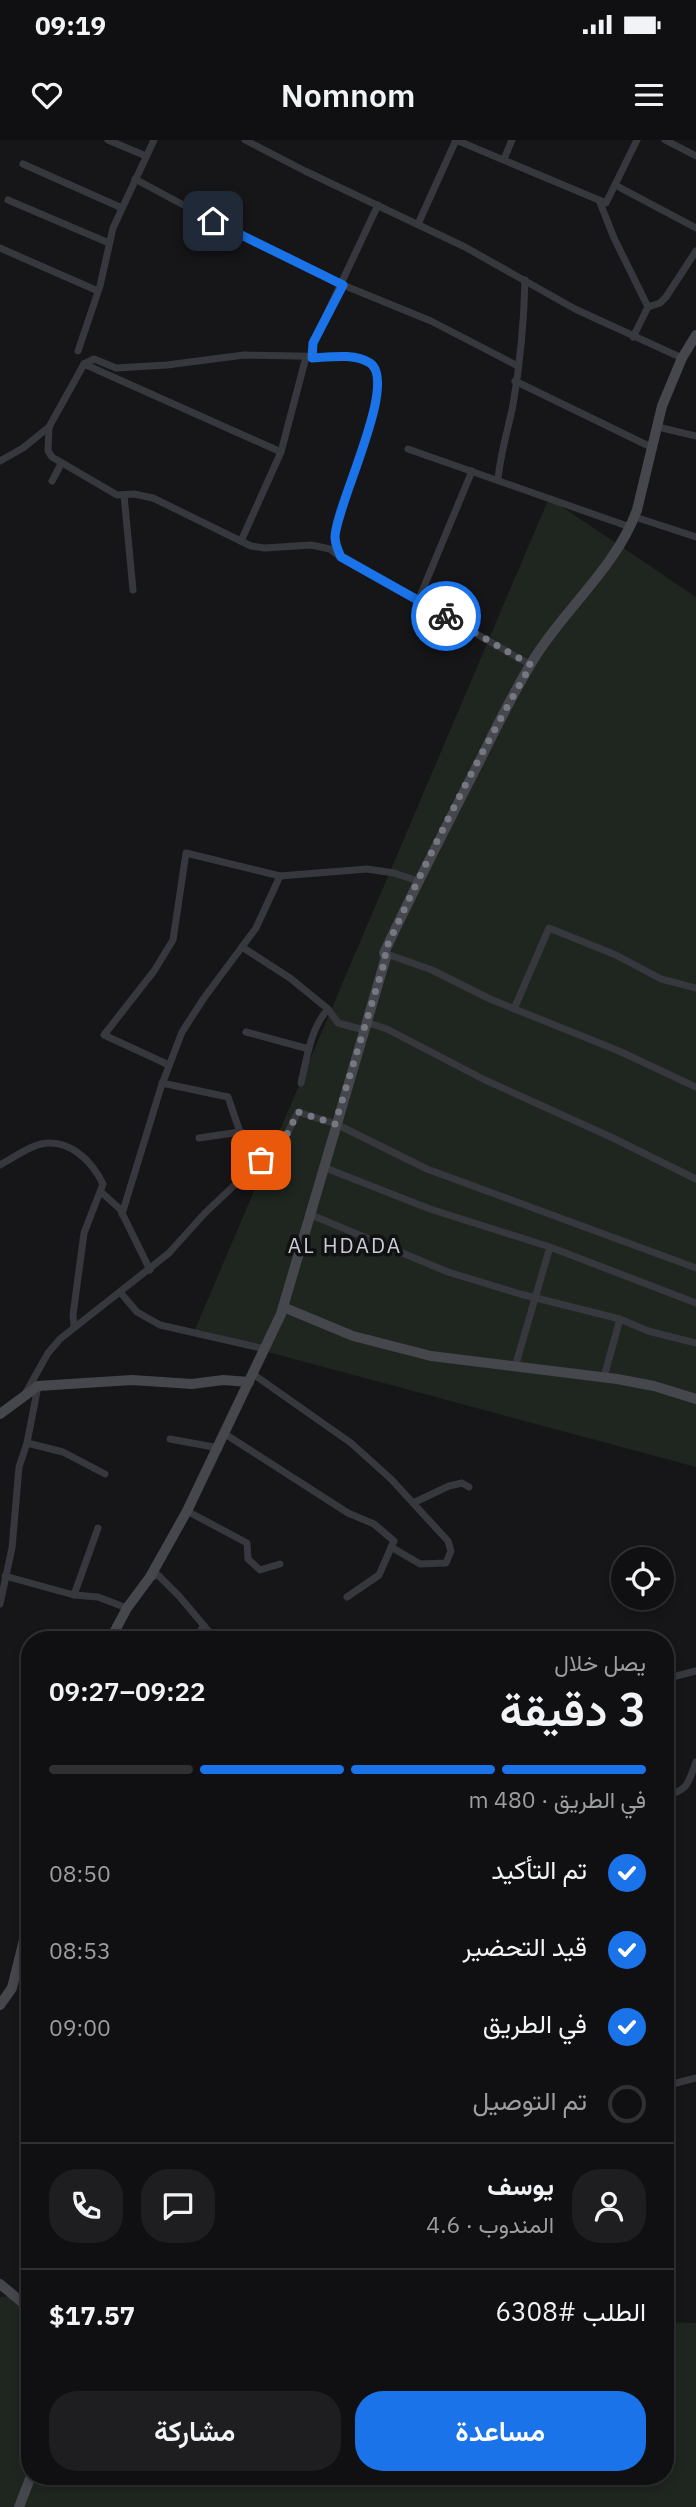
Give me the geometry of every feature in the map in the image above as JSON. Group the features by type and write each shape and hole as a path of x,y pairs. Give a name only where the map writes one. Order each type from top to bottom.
{"main road":[{"path":"115,1631 127,1608 150,1577 187,1511 219,1448 283,1307 386,957 384,953 418,881 531,665 601,571 632,522 662,406 683,356 696,335"},
{"path":"283,1307 369,1341 431,1356 604,1377 654,1386 696,1399"},
{"path":"0,1414 38,1386 132,1380 192,1384 251,1378"},
{"path":"0,2005 12,1988 21,1952"},
{"path":"0,2284 21,2302"},
{"path":"19,2507 28,2485"}],"street":[{"path":"108,140 146,156"},
{"path":"78,351 98,291 109,243 154,140"},
{"path":"245,140 418,224 575,309 633,337 683,356 696,348"},
{"path":"418,224 456,140 606,203 637,140"},
{"path":"503,159 512,140"},
{"path":"665,140 696,156"},
{"path":"23,164 122,208"},
{"path":"135,179 230,230 343,285 430,321 518,366"},
{"path":"615,185 696,228"},
{"path":"8,200 109,243"},
{"path":"599,200 614,238 648,307"},
{"path":"241,541 281,452 313,343 343,285 378,205"},
{"path":"0,248 98,291"},
{"path":"633,337 648,307 660,303 666,297 696,251"},
{"path":"498,480 518,366 525,280"},
{"path":"0,461 49,428 84,364 94,359 116,368 167,365 244,355 357,358 373,365 377,374 374,410 335,530 335,544 341,557"},
{"path":"84,364 281,452"},
{"path":"514,381 653,448"},
{"path":"658,427 696,436"},
{"path":"49,428 48,451 52,457 117,495 153,498 257,548 298,544 330,549 531,665"},
{"path":"408,449 632,522 696,537"},
{"path":"52,481 61,464"},
{"path":"418,601 472,471"},
{"path":"124,495 134,590"},
{"path":"169,1065 104,1035 154,971 173,940 186,853 280,876 367,869 394,873 418,881"},
{"path":"122,1214 162,1083 189,1019 260,921 280,876"},
{"path":"514,1009 549,928 616,955 661,979 696,988"},
{"path":"242,947 268,962 328,1009 338,1023 387,1029 483,1079 696,1179"},
{"path":"384,953 432,970 490,999 619,1051 696,1087"},
{"path":"301,1083 318,1020 328,1009"},
{"path":"246,1032 309,1049"},
{"path":"162,1083 228,1097 240,1132"},
{"path":"25,1395 48,1353 74,1326 169,1253 275,1143 286,1136 298,1112 335,1124 427,1169 696,1268"},
{"path":"199,1138 240,1132 275,1143"},
{"path":"0,1165 40,1144 63,1145 95,1167 103,1184 84,1233 73,1315 74,1326"},
{"path":"323,1167 430,1209 550,1247 696,1303"},
{"path":"101,1192 122,1214 150,1270"},
{"path":"309,1214 448,1272 620,1319 648,1331 696,1343"},
{"path":"515,1367 550,1247"},
{"path":"120,1293 137,1312 160,1325 265,1349"},
{"path":"604,1377 620,1319"},
{"path":"251,1378 351,1443 391,1479 448,1541 451,1551 446,1563 420,1564 391,1547"},
{"path":"0,1604 12,1548 19,1467 27,1443 38,1386"},
{"path":"225,1434 348,1513 374,1524 394,1541 379,1575 346,1597"},
{"path":"170,1439 219,1448"},
{"path":"27,1443 63,1452 105,1474"},
{"path":"413,1503 449,1486 462,1483 469,1487"},
{"path":"187,1511 247,1543 248,1559 261,1570 280,1564"},
{"path":"74,1595 98,1528"},
{"path":"150,1577 158,1575 208,1631"},
{"path":"5,1576 74,1595 98,1597 127,1608"},
{"path":"200,1631 204,1626"},
{"path":"674,1677 696,1671"},
{"path":"674,1794 687,1787 696,1762"},
{"path":"687,1787 696,1791"},
{"path":"674,2084 696,2078"}],"shaded area":[{"path":"549,498 696,597 696,1467 194,1332"},
{"path":"21,2296 21,2485 674,2485 674,2322 696,2323 696,2507 0,2507 0,2297"}],"way so far":[{"path":"261,1160 275,1143 286,1136 298,1112 335,1124 386,957 384,953 411,894 531,665 446,616"}],"district":[{"name":"AL HDADA","path":"345,1246"}],"route":[{"path":"213,221 343,285 313,343 312,358 353,357 368,361 376,369 378,382 374,410 337,522 335,544 341,557 446,616"}]}
